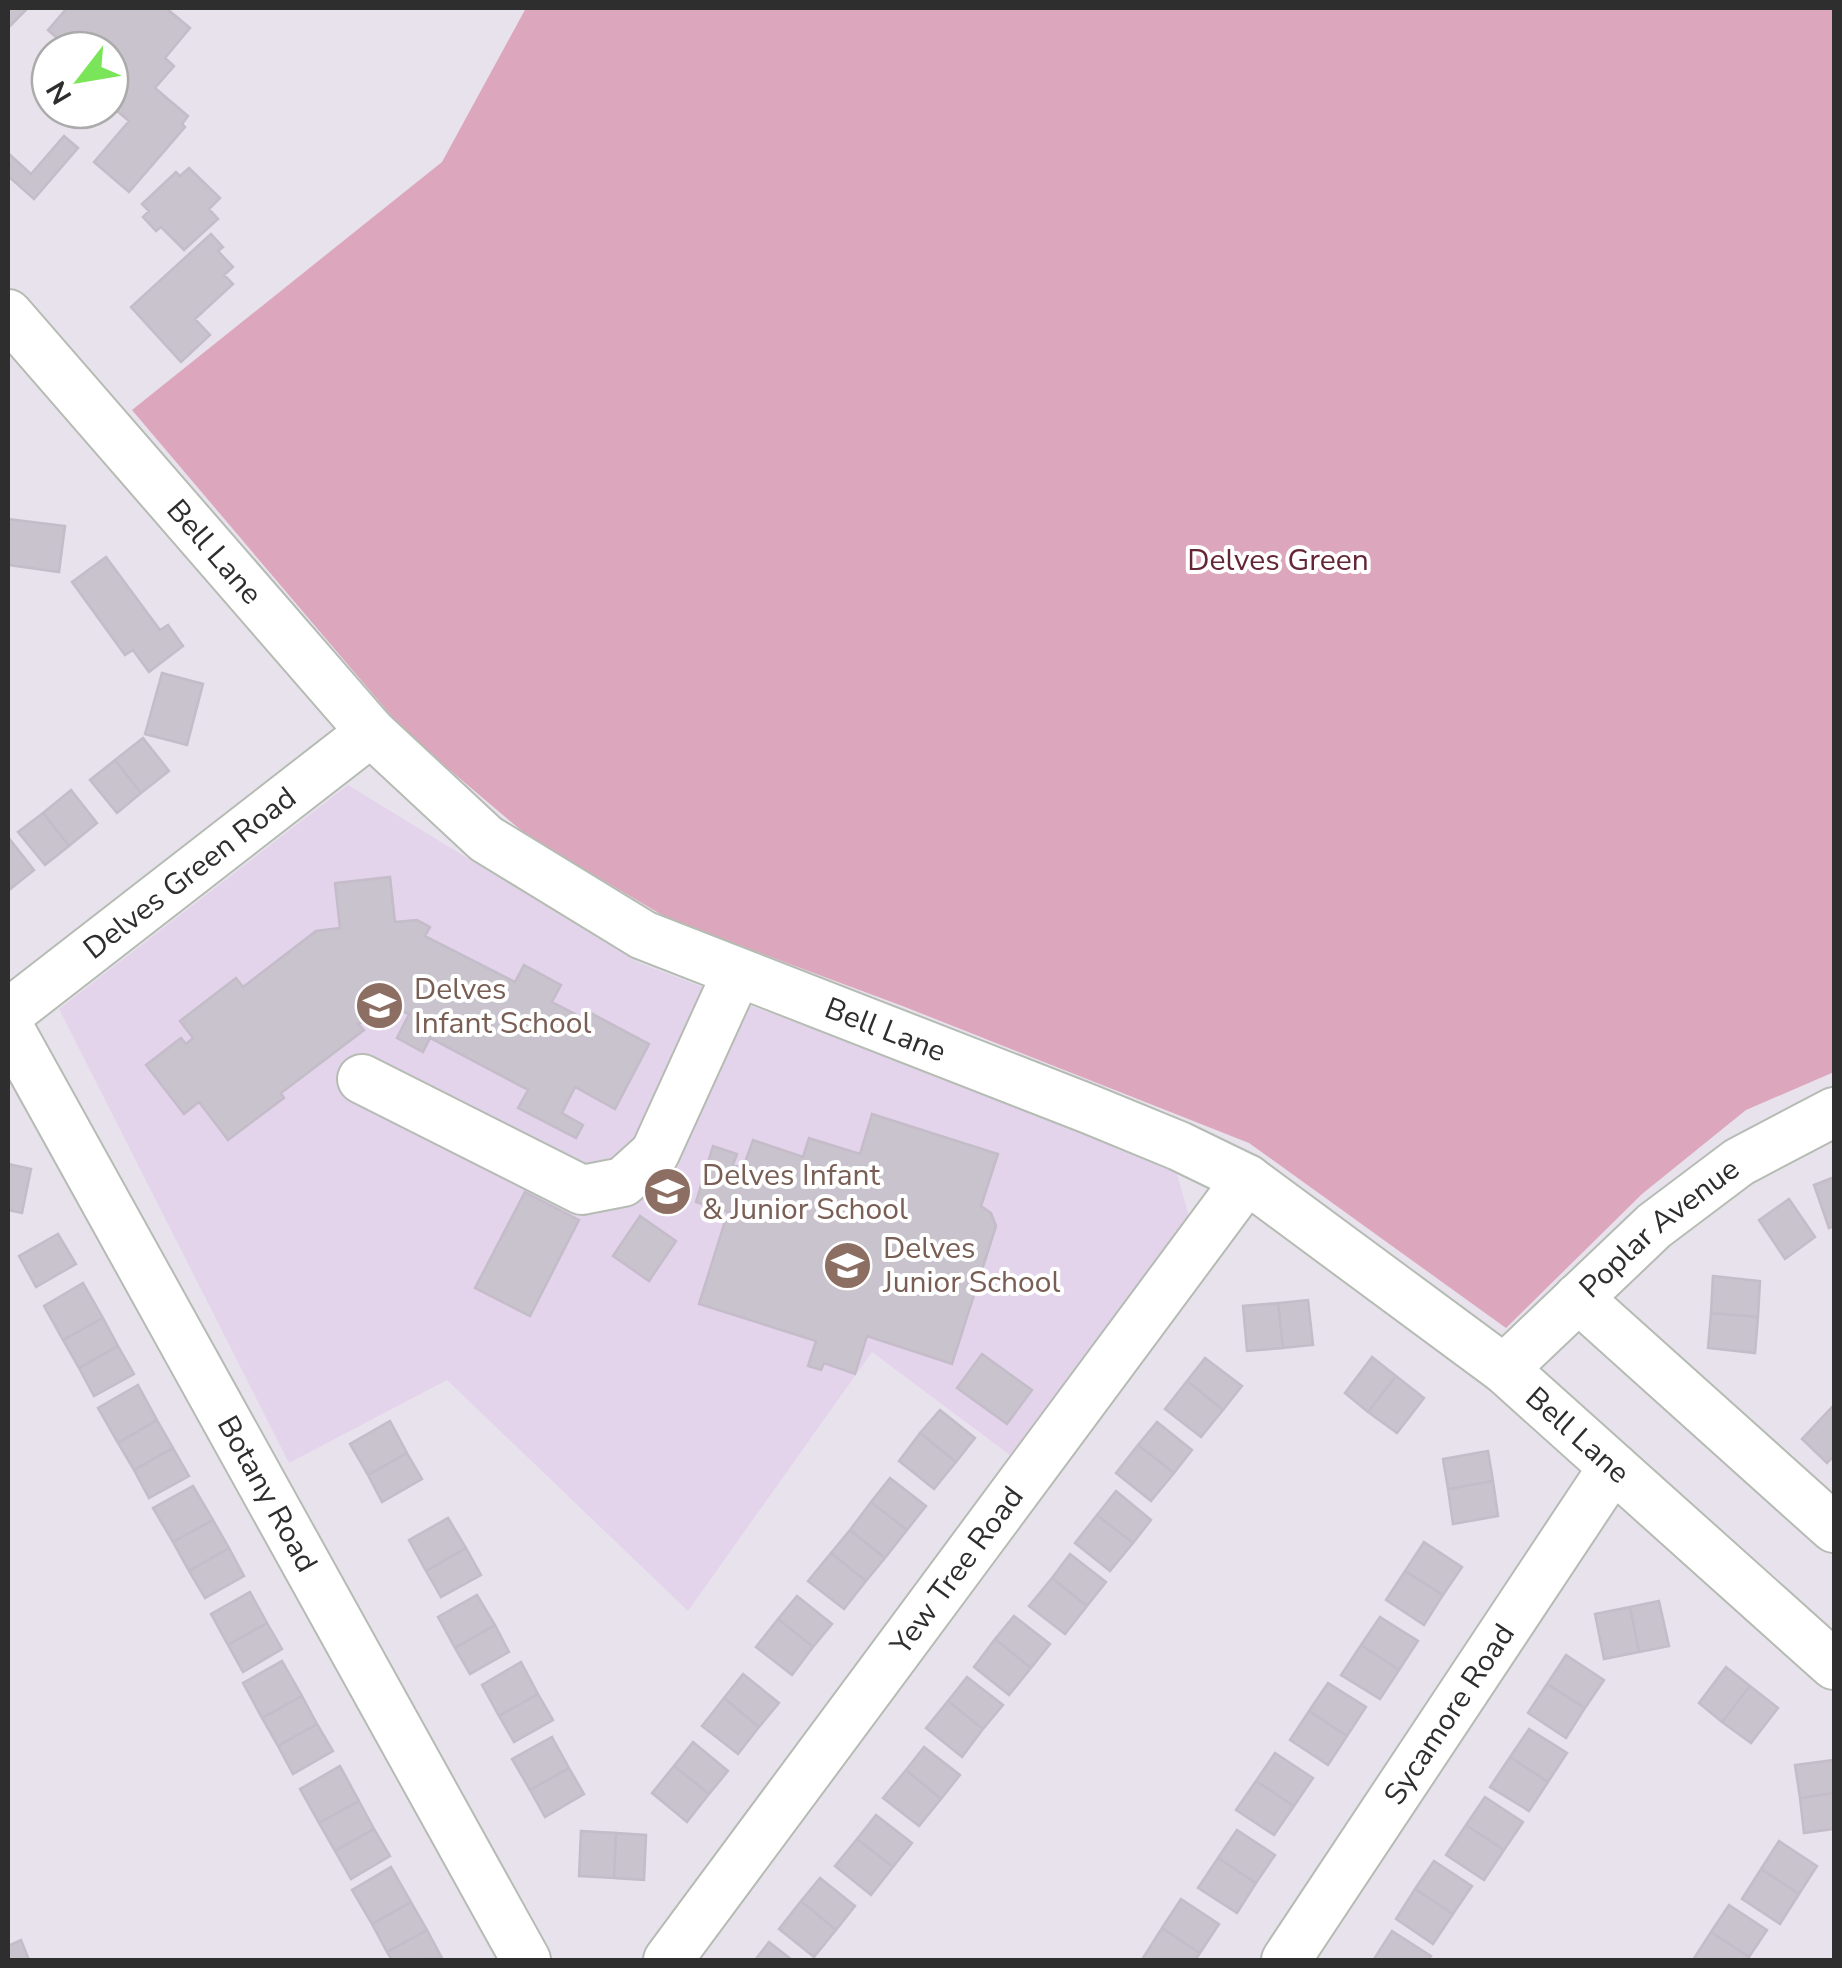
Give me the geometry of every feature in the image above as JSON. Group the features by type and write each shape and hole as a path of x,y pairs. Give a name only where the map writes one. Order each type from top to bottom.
{"street":[{"name":"Bell Lane","path":"8,314 371,732 486,839 643,935 1090,1109 1247,1179 1504,1370 1834,1665"},
{"name":"Delves Green Road","path":"8,1014 371,732"},
{"path":"362,1079 582,1190 623,1182 654,1153 737,973"},
{"name":"Botany Road","path":"8,1026 526,1960"},
{"name":"Poplar Avenue","path":"1504,1370 1654,1226 1738,1162 1834,1112"},
{"name":"Yew Tree Road","path":"668,1960 1247,1179"},
{"path":"1578,1298 1834,1528"},
{"name":"Sycamore Road","path":"1286,1960 1613,1467"}],"shaded area":[{"name":"Delves Infant & Junior School","path":"348,785 637,962 1175,1167 1189,1216 1010,1455 872,1352 688,1611 447,1380 289,1463 59,1009"}],"green space":[{"name":"Delves Green","path":"526,8 1834,8 1834,1072 1746,1110 1642,1194 1506,1328 1249,1143 669,919 529,837 405,732 132,410 442,162"}],"building":[{"path":"8,8 28,8 8,28"},
{"path":"67,8 166,8 190,28 165,58 174,66 155,88 188,116 182,124 185,127 129,192 94,162 121,130 130,130 130,30 48,30"},
{"path":"64,136 78,148 34,199 8,176 8,153 31,174"},
{"path":"189,168 220,198 209,209 218,219 184,250 161,227 156,231 143,217 149,211 142,204 176,172 180,176"},
{"path":"211,234 223,247 218,251 233,267 224,275 233,284 195,319 210,335 181,362 131,307"},
{"path":"8,519 65,526 59,572 8,565"},
{"path":"106,557 160,630 168,625 183,646 149,672 133,650 125,655 72,582"},
{"path":"162,673 203,684 187,745 145,734"},
{"path":"143,738 169,771 141,793 115,760"},
{"path":"115,760 141,793 117,813 90,780"},
{"path":"71,790 97,823 69,846 43,813"},
{"path":"43,813 69,846 45,865 18,832"},
{"path":"8,837 34,870 8,891"},
{"name":"Delves Infant School","path":"390,877 395,922 417,920 430,927 425,936 515,982 524,965 561,985 552,1002 583,1018 587,1011 649,1044 615,1109 575,1087 562,1113 583,1125 576,1138 518,1108 528,1090 430,1038 423,1052 397,1038 409,1014 400,1010 358,1024 364,1030 281,1093 284,1098 228,1140 199,1102 184,1114 146,1065 181,1038 186,1044 193,1038 180,1021 236,978 243,987 316,931 340,928 335,883"},
{"name":"Delves Junior School","path":"872,1114 998,1154 981,1206 991,1213 996,1226 952,1364 867,1336 855,1374 824,1363 821,1370 808,1366 816,1341 699,1304 728,1212 696,1202 713,1146 737,1154 733,1165 743,1168 753,1140 803,1157 809,1138 860,1154"},
{"path":"8,1164 31,1169 22,1213 8,1210"},
{"path":"1834,1177 1834,1226 1829,1228 1814,1185"},
{"path":"525,1192 579,1220 530,1316 475,1288"},
{"path":"1789,1199 1815,1237 1785,1259 1759,1220"},
{"path":"640,1216 676,1241 649,1281 613,1256"},
{"path":"58,1234 76,1264 36,1287 19,1256"},
{"path":"1713,1276 1760,1281 1758,1317 1711,1313"},
{"path":"83,1283 103,1318 63,1340 44,1306"},
{"path":"1308,1300 1313,1345 1283,1348 1278,1303"},
{"path":"1278,1303 1283,1348 1247,1351 1243,1306"},
{"path":"1711,1313 1758,1317 1755,1353 1708,1348"},
{"path":"103,1318 118,1346 79,1368 63,1340"},
{"path":"118,1346 134,1374 94,1396 79,1368"},
{"path":"982,1354 1032,1390 1007,1424 957,1388"},
{"path":"1372,1357 1396,1376 1368,1412 1345,1393"},
{"path":"1205,1358 1242,1386 1223,1410 1187,1381"},
{"path":"1396,1376 1424,1398 1397,1433 1368,1412"},
{"path":"1187,1381 1223,1410 1201,1437 1165,1409"},
{"path":"138,1385 157,1420 118,1443 98,1408"},
{"path":"1834,1405 1834,1456 1827,1463 1802,1439"},
{"path":"940,1410 975,1438 956,1462 920,1433"},
{"path":"157,1420 173,1448 134,1470 118,1443"},
{"path":"390,1421 407,1453 368,1475 350,1444"},
{"path":"1157,1422 1192,1450 1174,1473 1138,1445"},
{"path":"920,1433 956,1462 934,1489 899,1461"},
{"path":"1138,1445 1174,1473 1151,1501 1116,1473"},
{"path":"173,1448 189,1476 149,1498 134,1470"},
{"path":"1488,1451 1493,1481 1448,1489 1443,1459"},
{"path":"407,1453 422,1479 382,1502 368,1475"},
{"path":"890,1478 926,1506 907,1530 871,1502"},
{"path":"1493,1481 1498,1516 1453,1524 1448,1489"},
{"path":"193,1486 213,1520 173,1542 153,1508"},
{"path":"1116,1491 1151,1520 1133,1543 1097,1515"},
{"path":"871,1502 907,1530 885,1558 850,1530"},
{"path":"1097,1515 1133,1543 1110,1571 1075,1543"},
{"path":"448,1518 466,1548 426,1571 409,1540"},
{"path":"213,1520 229,1548 189,1571 173,1542"},
{"path":"850,1530 885,1558 866,1581 831,1553"},
{"path":"1424,1542 1462,1567 1443,1595 1405,1571"},
{"path":"229,1548 244,1576 205,1598 189,1571"},
{"path":"466,1548 481,1575 441,1597 426,1571"},
{"path":"831,1553 866,1581 844,1609 808,1581"},
{"path":"1070,1554 1106,1582 1087,1606 1052,1578"},
{"path":"1405,1571 1443,1595 1424,1625 1386,1600"},
{"path":"1052,1578 1087,1606 1065,1634 1029,1606"},
{"path":"250,1592 267,1623 228,1645 211,1614"},
{"path":"477,1595 495,1625 455,1648 438,1617"},
{"path":"797,1596 832,1624 813,1647 778,1619"},
{"path":"1659,1601 1669,1646 1639,1652 1630,1607"},
{"path":"1630,1607 1639,1652 1604,1659 1595,1614"},
{"path":"1014,1616 1050,1644 1031,1668 995,1639"},
{"path":"1380,1617 1418,1641 1399,1670 1361,1645"},
{"path":"778,1619 813,1647 792,1675 756,1647"},
{"path":"267,1623 282,1649 243,1672 228,1645"},
{"path":"495,1625 509,1652 470,1674 455,1648"},
{"path":"995,1639 1031,1668 1009,1695 974,1667"},
{"path":"1361,1645 1399,1670 1380,1699 1341,1675"},
{"path":"1566,1655 1604,1680 1585,1708 1547,1684"},
{"path":"282,1661 302,1696 262,1718 243,1683"},
{"path":"521,1662 538,1694 499,1716 482,1685"},
{"path":"1726,1667 1750,1686 1722,1722 1699,1703"},
{"path":"743,1674 779,1703 759,1727 724,1698"},
{"path":"967,1677 1003,1705 983,1729 948,1701"},
{"path":"1328,1683 1366,1707 1347,1736 1309,1711"},
{"path":"1547,1684 1585,1708 1566,1738 1528,1713"},
{"path":"1750,1686 1778,1708 1751,1743 1722,1722"},
{"path":"538,1694 553,1720 514,1742 499,1716"},
{"path":"302,1696 317,1724 278,1746 262,1718"},
{"path":"724,1698 759,1727 738,1754 702,1726"},
{"path":"948,1701 983,1729 962,1757 926,1728"},
{"path":"1309,1711 1347,1736 1328,1765 1290,1740"},
{"path":"317,1724 333,1751 293,1774 278,1746"},
{"path":"1529,1729 1567,1753 1548,1782 1510,1757"},
{"path":"552,1737 569,1768 530,1790 512,1759"},
{"path":"693,1742 728,1771 709,1794 674,1766"},
{"path":"924,1747 960,1775 941,1799 906,1770"},
{"path":"1275,1753 1313,1778 1294,1806 1256,1781"},
{"path":"1510,1757 1548,1782 1529,1811 1490,1787"},
{"path":"1834,1760 1834,1793 1800,1798 1795,1765"},
{"path":"340,1766 359,1801 319,1823 300,1789"},
{"path":"674,1766 709,1794 687,1822 652,1793"},
{"path":"569,1768 584,1794 545,1817 530,1790"},
{"path":"906,1770 941,1799 919,1826 883,1798"},
{"path":"1256,1781 1294,1806 1274,1835 1236,1810"},
{"path":"1834,1793 1834,1829 1804,1833 1800,1798"},
{"path":"1485,1797 1523,1822 1504,1850 1466,1825"},
{"path":"359,1801 374,1829 335,1851 319,1823"},
{"path":"876,1815 912,1843 893,1867 857,1839"},
{"path":"1466,1825 1504,1850 1484,1880 1446,1855"},
{"path":"374,1829 390,1856 351,1879 335,1851"},
{"path":"1237,1830 1275,1855 1256,1883 1218,1858"},
{"path":"581,1831 616,1833 614,1878 579,1876"},
{"path":"616,1833 646,1835 644,1880 614,1878"},
{"path":"857,1839 893,1867 871,1895 835,1866"},
{"path":"1779,1841 1817,1866 1799,1894 1761,1869"},
{"path":"1218,1858 1256,1883 1237,1913 1198,1888"},
{"path":"1434,1861 1472,1886 1453,1914 1415,1889"},
{"path":"391,1867 411,1902 372,1924 352,1890"},
{"path":"1761,1869 1799,1894 1780,1924 1742,1899"},
{"path":"820,1878 855,1906 836,1930 801,1901"},
{"path":"1415,1889 1453,1914 1433,1944 1396,1919"},
{"path":"1181,1899 1219,1924 1200,1953 1162,1928"},
{"path":"801,1901 836,1930 814,1957 779,1929"},
{"path":"411,1902 427,1930 387,1952 372,1924"},
{"path":"1729,1905 1767,1930 1749,1957 1711,1932"},
{"path":"1162,1928 1200,1953 1195,1960 1143,1958"},
{"path":"427,1930 442,1958 392,1960 387,1952"},
{"path":"1392,1931 1431,1956 1428,1960 1374,1959"},
{"path":"1711,1932 1749,1957 1747,1960 1693,1960"},
{"path":"21,1940 29,1960 8,1960 8,1946"},
{"path":"769,1942 792,1960 755,1960"}],"place":[{"name":"Delves Infant School","path":"379,1006"},
{"name":"Delves Infant & Junior School","path":"667,1192"},
{"name":"Delves Junior School","path":"848,1265"}]}
